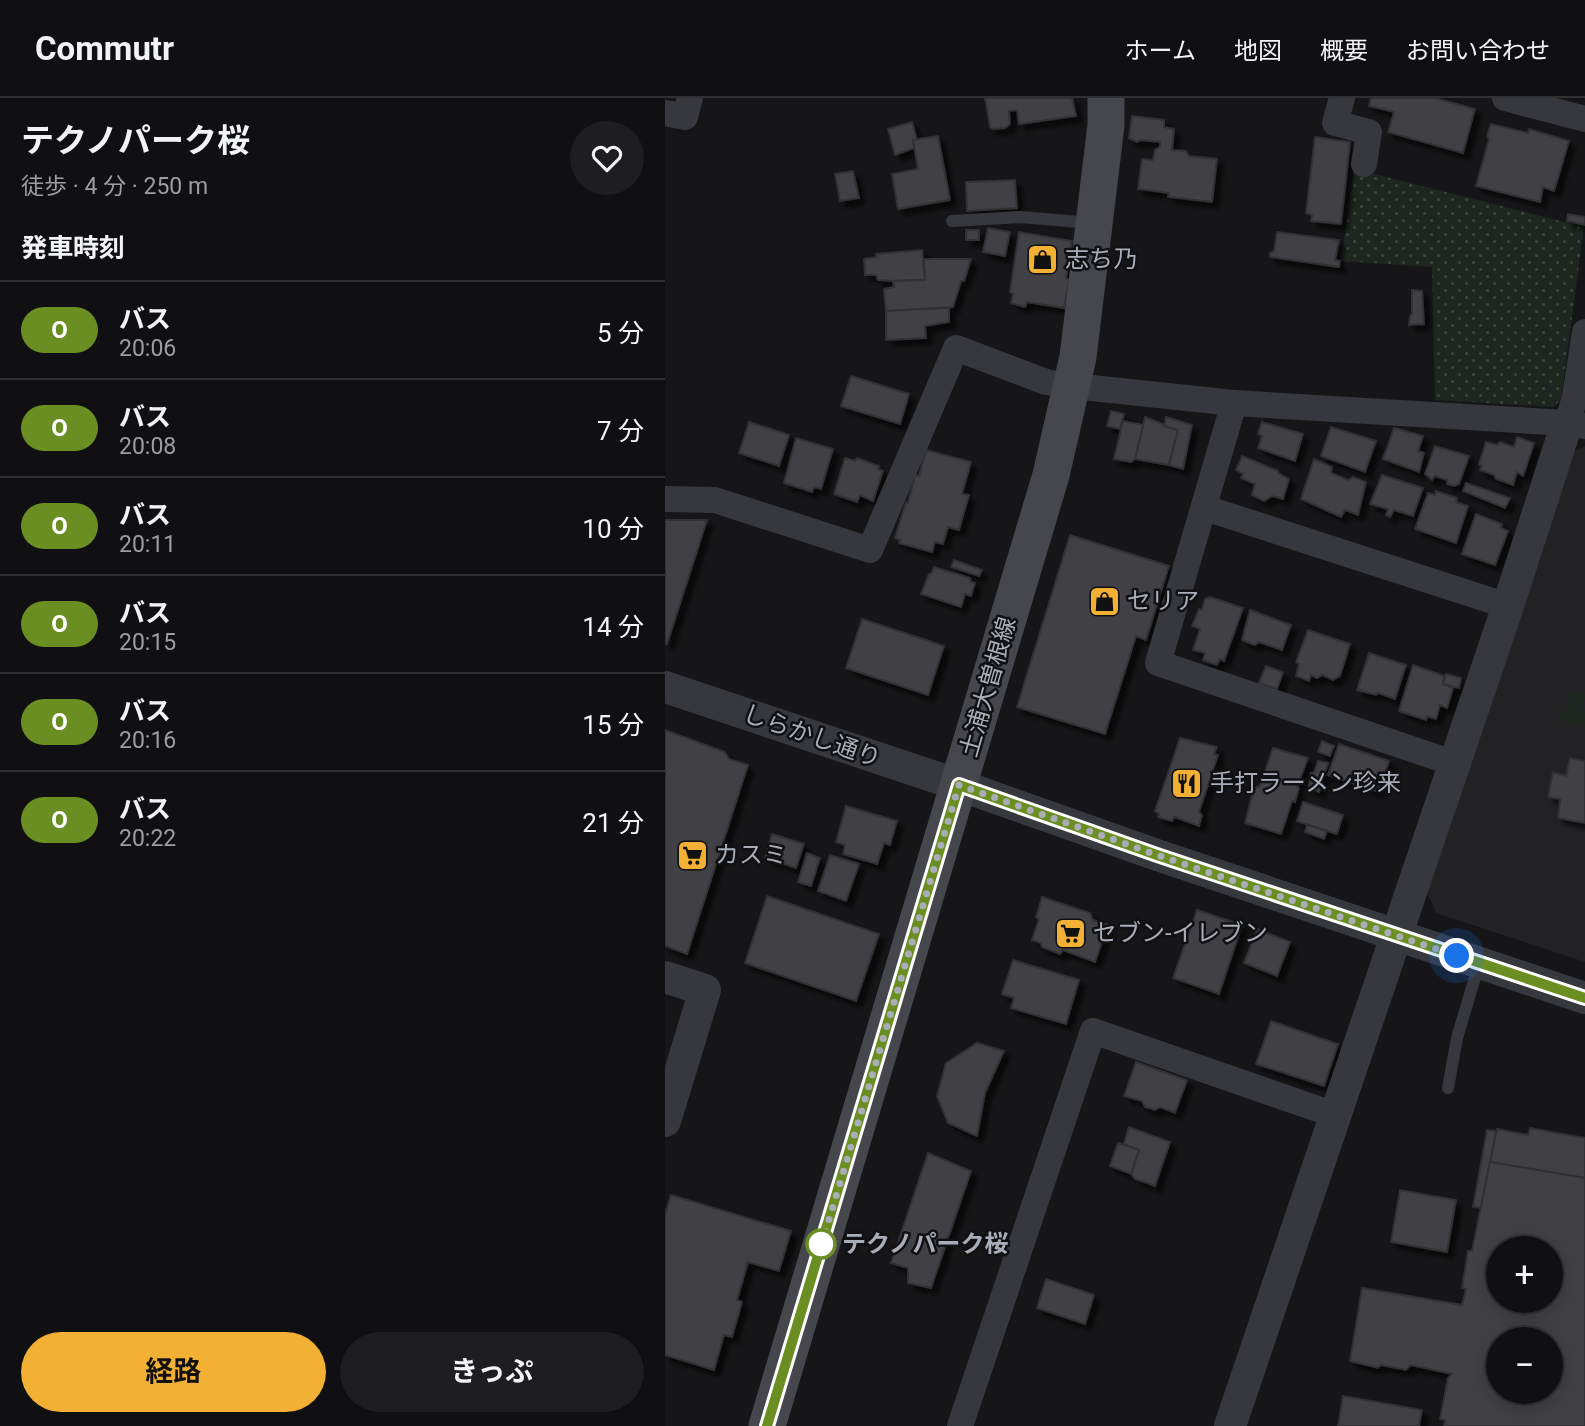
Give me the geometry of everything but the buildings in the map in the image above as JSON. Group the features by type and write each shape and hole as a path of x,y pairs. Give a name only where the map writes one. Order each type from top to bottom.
{"main road":[{"name":"土浦大曽根線","path":"767,1426 1051,475 1073,386 1106,125 1107,98"}],"street":[{"path":"665,113 685,117 690,98"},
{"path":"1342,98 1335,123 1369,132 1364,164"},
{"path":"1505,98 1585,119"},
{"path":"1230,1426 1453,763 1576,424 1575,397 1585,332"},
{"path":"665,499 715,499 870,550 956,348 1046,382 1073,386 1234,403 1576,424"},
{"path":"1234,403 1158,663 1453,763"},
{"path":"1205,508 1508,606"},
{"name":"しらかし通り","path":"665,687 959,785 1395,936 1585,998"},
{"path":"665,977 705,990 665,1121"},
{"path":"960,1426 1093,1031 1335,1115"}],"lane":[{"path":"953,221 1020,217 1093,223"},
{"path":"1448,1088 1457,1038 1479,963"}],"shaded area":[{"path":"1354,169 1584,227 1561,399 1554,407 1435,400 1432,267 1341,261"},
{"path":"1585,446 1585,962 1436,913 1427,892 1570,454"},
{"path":"1571,691 1585,695 1585,727 1561,722"}],"bus line":[{"name":"O","path":"767,1426 959,785 1395,936 1585,998"}],"place":[{"name":"志ち乃","path":"1042,259"},
{"name":"セリア","path":"1104,601"},
{"name":"手打ラーメン珍来","path":"1187,783"},
{"name":"カスミ","path":"692,855"},
{"name":"セブン-イレブン","path":"1070,933"},
{"name":"テクノパーク桜","path":"821,1244"}],"route":[{"path":"821,1244 820,1250 959,785 1457,956"}]}
